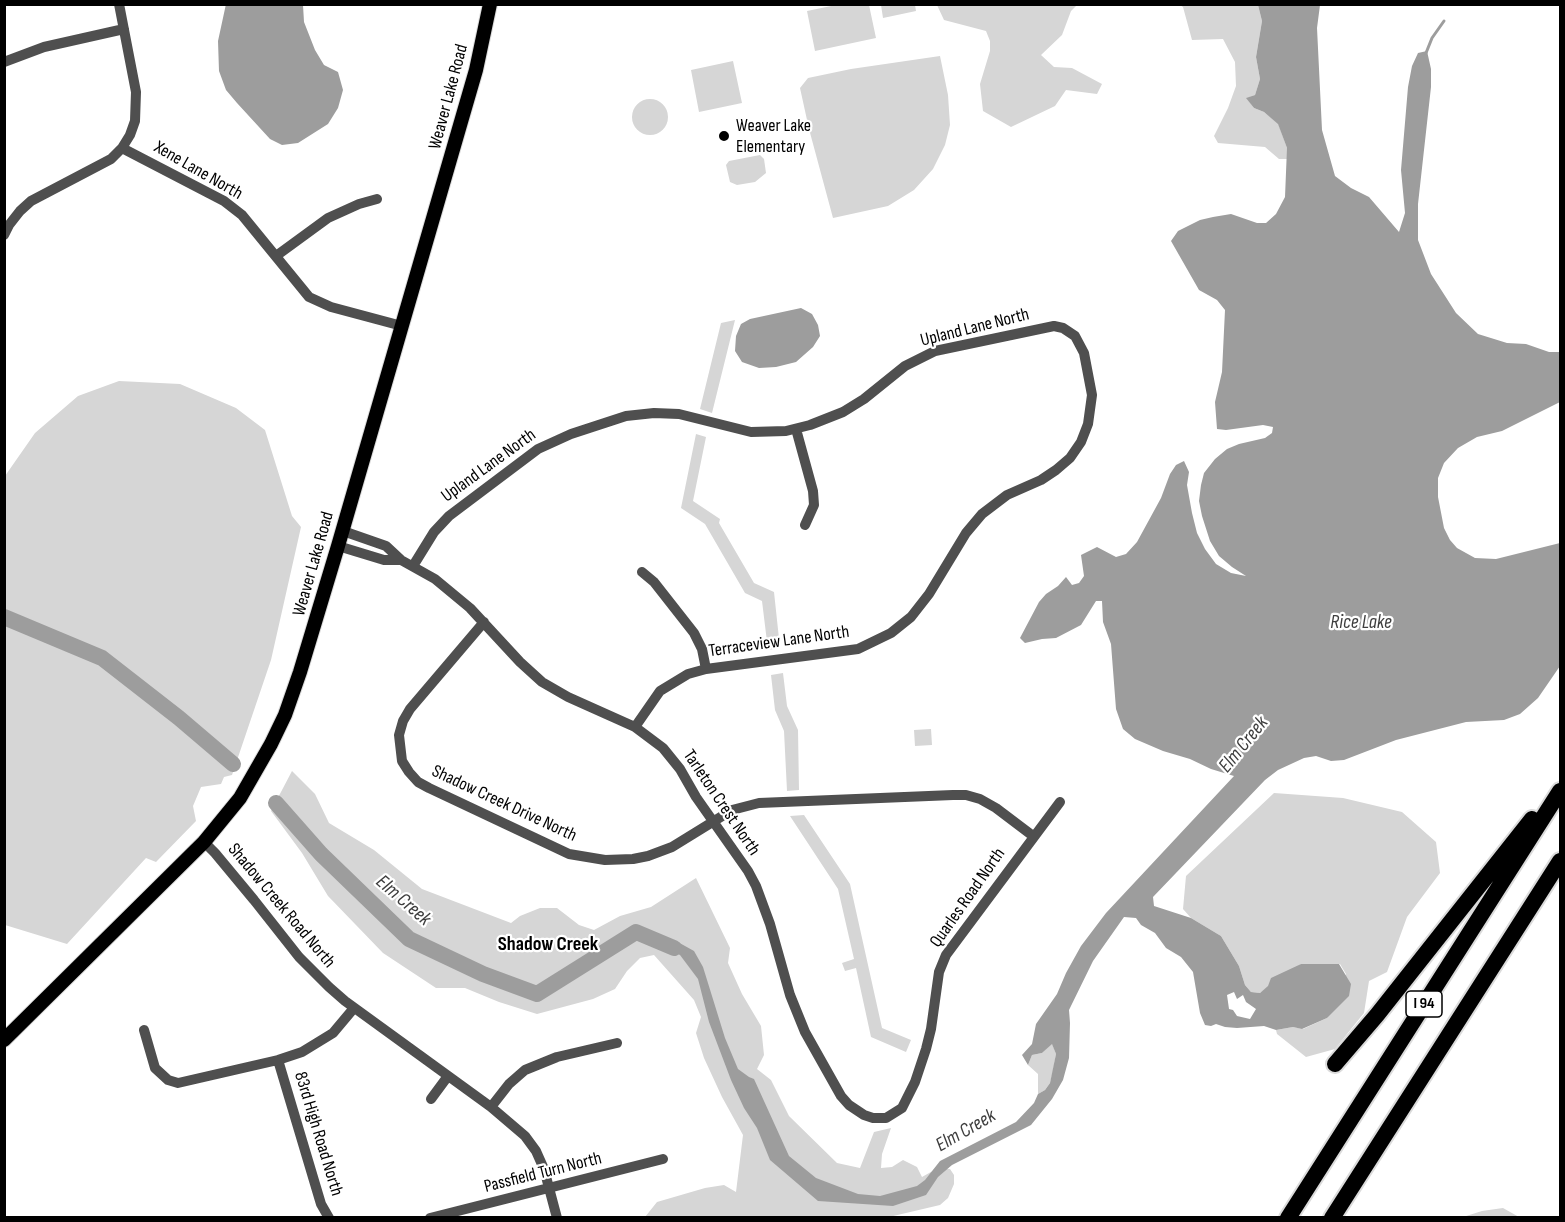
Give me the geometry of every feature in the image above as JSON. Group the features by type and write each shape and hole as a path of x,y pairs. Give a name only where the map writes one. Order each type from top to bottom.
{"highway":[{"path":"1335,1064 1377,1015 1560,783"},
{"name":"I 94","path":"1288,1218 1560,791"},
{"name":"I 94","path":"1332,1218 1560,861"}],"main road":[{"name":"Weaver Lake Road","path":"4,1040 204,843 230,812 254,776 285,715 343,531 476,70 490,4"}],"street":[{"path":"4,235 14,218 31,201 98,167 122,148 135,121 137,106 119,4"},
{"path":"4,62 44,47 123,29"},
{"name":"Xene Lane North","path":"122,148 224,201 242,215 309,297 331,307 402,326"},
{"path":"276,256 328,218 359,204 377,199"},
{"name":"Upland Lane North","path":"413,566 434,532 449,516 538,449 560,437 626,416 654,412 679,414 751,432 796,429 843,412 864,399 904,366 946,348 1054,326 1071,332 1078,339"},
{"name":"Terraceview Lane North","path":"635,727 649,704 665,687 688,674 706,669 849,651 883,638 911,617 929,594 966,533 982,514 1007,495 1041,480 1056,470 1070,458 1081,442 1088,424 1092,395 1084,353 1078,339"},
{"path":"796,429 813,491 814,506 805,525"},
{"name":"Tarleton Crest North","path":"343,531 386,546 401,560 451,592 484,622 520,662 542,682 568,697 635,727 654,740 674,760 756,886 797,1014 834,1085 849,1106 857,1112 873,1118 886,1118"},
{"name":"Tarleton Crest North","path":"338,546 384,560 401,560"},
{"path":"642,572 654,582 694,633 702,649 706,669"},
{"name":"Shadow Creek Drive North","path":"484,622 410,709 399,735 402,761 418,782 569,854 619,860 648,856 683,841 712,820 732,810 759,803 966,795 980,799 996,808 1033,836"},
{"name":"Quarles Road North","path":"886,1118 902,1108 917,1074 931,1029 939,972 946,955 1059,802"},
{"name":"Shadow Creek Road North","path":"204,843 321,980 354,1008 491,1107 525,1136 536,1151 550,1188 557,1218"},
{"path":"144,1030 155,1068 168,1080 178,1083 291,1057 317,1045 333,1033 354,1008"},
{"path":"491,1107 509,1084 525,1070 557,1057 617,1043"},
{"name":"83rd High Road North","path":"278,1060 321,1204 329,1218"},
{"path":"431,1099 448,1076"},
{"name":"Passfield Turn North","path":"430,1218 663,1159"}],"shaded area":[{"path":"836,5 869,5 876,38 815,51 807,11"},
{"path":"881,5 915,5 916,11 883,18"},
{"path":"937,5 1077,5 1071,11 1062,35 1041,55 1054,67 1072,68 1102,84 1097,94 1066,90 1055,106 1011,127 983,111 980,84 990,51 990,41 986,31 944,20"},
{"path":"1180,5 1258,5 1262,21 1256,57 1260,79 1255,95 1247,98 1254,108 1264,112 1278,123 1287,148 1287,159 1279,159 1265,147 1218,143 1214,136 1236,86 1235,62 1223,39 1192,40 1183,7"},
{"path":"940,56 948,95 950,125 945,145 933,169 914,190 888,206 833,218 800,88 808,78 851,69"},
{"path":"733,61 742,103 699,112 691,70"},
{"path":"650,99 663,104 668,117 663,130 650,135 637,130 632,117 637,104"},
{"path":"760,155 764,159 766,173 755,182 737,185 730,182 726,165 729,161"},
{"path":"735,320 712,413 700,409 721,323"},
{"path":"119,381 180,384 236,408 265,430 292,516 301,527 271,660 232,775 224,777 221,784 201,787 193,806 196,821 156,862 146,858 67,944 5,925 5,476 35,433 78,396"},
{"path":"696,434 706,437 693,501 720,519 719,523 754,583 774,592 780,648 768,650 762,601 745,593 705,524 681,508"},
{"path":"783,673 787,706 798,730 799,790 787,791 784,731 775,710 771,675"},
{"path":"931,729 932,745 915,746 914,730"},
{"path":"292,771 315,794 329,823 374,850 422,889 511,923 520,916 540,908 557,908 579,925 594,930 620,916 651,907 696,878 730,948 728,963 742,994 761,1026 764,1055 757,1069 771,1080 789,1116 837,1163 860,1168 874,1132 891,1128 882,1154 881,1168 892,1167 903,1160 917,1167 922,1177 938,1168 950,1169 954,1175 954,1184 948,1198 940,1205 889,1217 645,1217 657,1202 705,1188 724,1185 736,1192 743,1135 704,1058 696,1033 701,1017 694,1000 654,955 640,958 627,971 615,989 593,999 537,1014 465,988 436,988 383,953 328,896 302,853 271,811"},
{"path":"1274,793 1343,798 1402,812 1436,842 1440,873 1407,917 1387,972 1369,981 1364,1013 1335,1049 1306,1057 1277,1034 1276,1030 1293,1027 1303,1029 1327,1018 1346,974 1340,964 1301,964 1260,993 1251,992 1245,985 1239,966 1221,936 1191,918 1183,909 1186,876"},
{"path":"804,815 850,884 882,1028 911,1040 906,1052 871,1037 856,968 845,971 842,963 854,959 838,889 790,816"},
{"path":"1052,1043 1056,1054 1050,1083 1038,1094 1038,1074 1028,1065 1032,1055 1042,1053"},
{"path":"1503,1208 1519,1217 1463,1217 1482,1211"}],"water":[{"path":"226,4 303,5 304,22 315,50 324,65 338,72 343,90 338,108 328,124 298,143 282,145 270,139 237,103 226,90 219,71 218,41"},
{"name":"Rice Lake","path":"1258,5 1320,5 1317,28 1322,130 1335,176 1351,188 1369,197 1399,232 1405,213 1401,170 1408,87 1412,66 1418,53 1427,51 1431,69 1431,87 1418,204 1418,240 1431,274 1456,313 1478,334 1507,343 1526,344 1549,352 1560,352 1560,402 1502,431 1477,437 1458,448 1444,463 1438,478 1438,497 1444,528 1457,548 1475,558 1496,559 1560,543 1560,666 1538,698 1520,714 1504,720 1466,722 1396,740 1344,760 1331,761 1316,756 1304,758 1278,770 1265,780 1153,897 1154,906 1191,918 1221,936 1239,966 1245,985 1251,992 1260,993 1268,986 1271,978 1301,964 1339,964 1351,984 1349,996 1327,1018 1302,1029 1293,1027 1276,1030 1264,1026 1237,1028 1216,1024 1205,1025 1200,1013 1193,972 1181,957 1166,948 1155,933 1141,925 1136,918 1124,917 1093,961 1069,1010 1069,1058 1063,1080 1052,1099 1031,1125 952,1165 938,1177 926,1195 893,1206 818,1201 770,1160 757,1128 744,1108 731,1080 709,1022 698,979 680,955 652,941 654,935 676,941 694,951 703,967 725,1038 738,1069 754,1079 789,1156 816,1178 858,1194 880,1196 917,1186 925,1180 940,1161 1016,1122 1034,1103 1038,1094 1050,1083 1056,1054 1052,1044 1042,1053 1032,1055 1028,1065 1022,1055 1032,1044 1036,1024 1057,994 1081,946 1106,913 1234,776 1163,751 1135,739 1123,729 1116,709 1111,644 1103,622 1102,601 1096,601 1081,625 1056,638 1025,643 1020,638 1039,602 1046,594 1066,577 1072,585 1079,583 1084,576 1081,555 1097,547 1116,557 1126,554 1137,542 1161,498 1170,474 1176,465 1184,461 1189,472 1187,485 1192,513 1197,533 1205,549 1216,564 1231,573 1246,576 1219,556 1210,541 1199,501 1201,485 1204,473 1227,449 1265,438 1272,433 1273,427 1263,425 1217,429 1215,402 1222,372 1225,310 1217,300 1199,290 1171,241 1178,231 1200,220 1213,217 1231,214 1257,223 1266,223 1276,214 1285,197 1287,148 1278,124 1264,112 1254,108 1246,98 1255,95 1260,79 1256,57 1262,21","holes":["1234,992 1237,999 1243,995 1246,1002 1256,1009 1250,1019 1237,1016 1233,1010 1229,1009 1227,995"]},
{"path":"801,308 812,314 818,325 820,336 813,347 796,362 776,367 759,368 742,362 735,351 736,336 741,324 750,319"}],"waterway":[{"path":"1426,53 1432,38 1444,21"},
{"name":"Elm Creek","path":"4,617 102,658 233,764"},
{"name":"Elm Creek","path":"276,803 321,854 409,939 483,974 537,994 636,932 674,948"}],"place":[{"name":"Weaver Lake Elementary","path":"724,136"}],"district":[{"name":"Shadow Creek","path":"548,945"}]}
